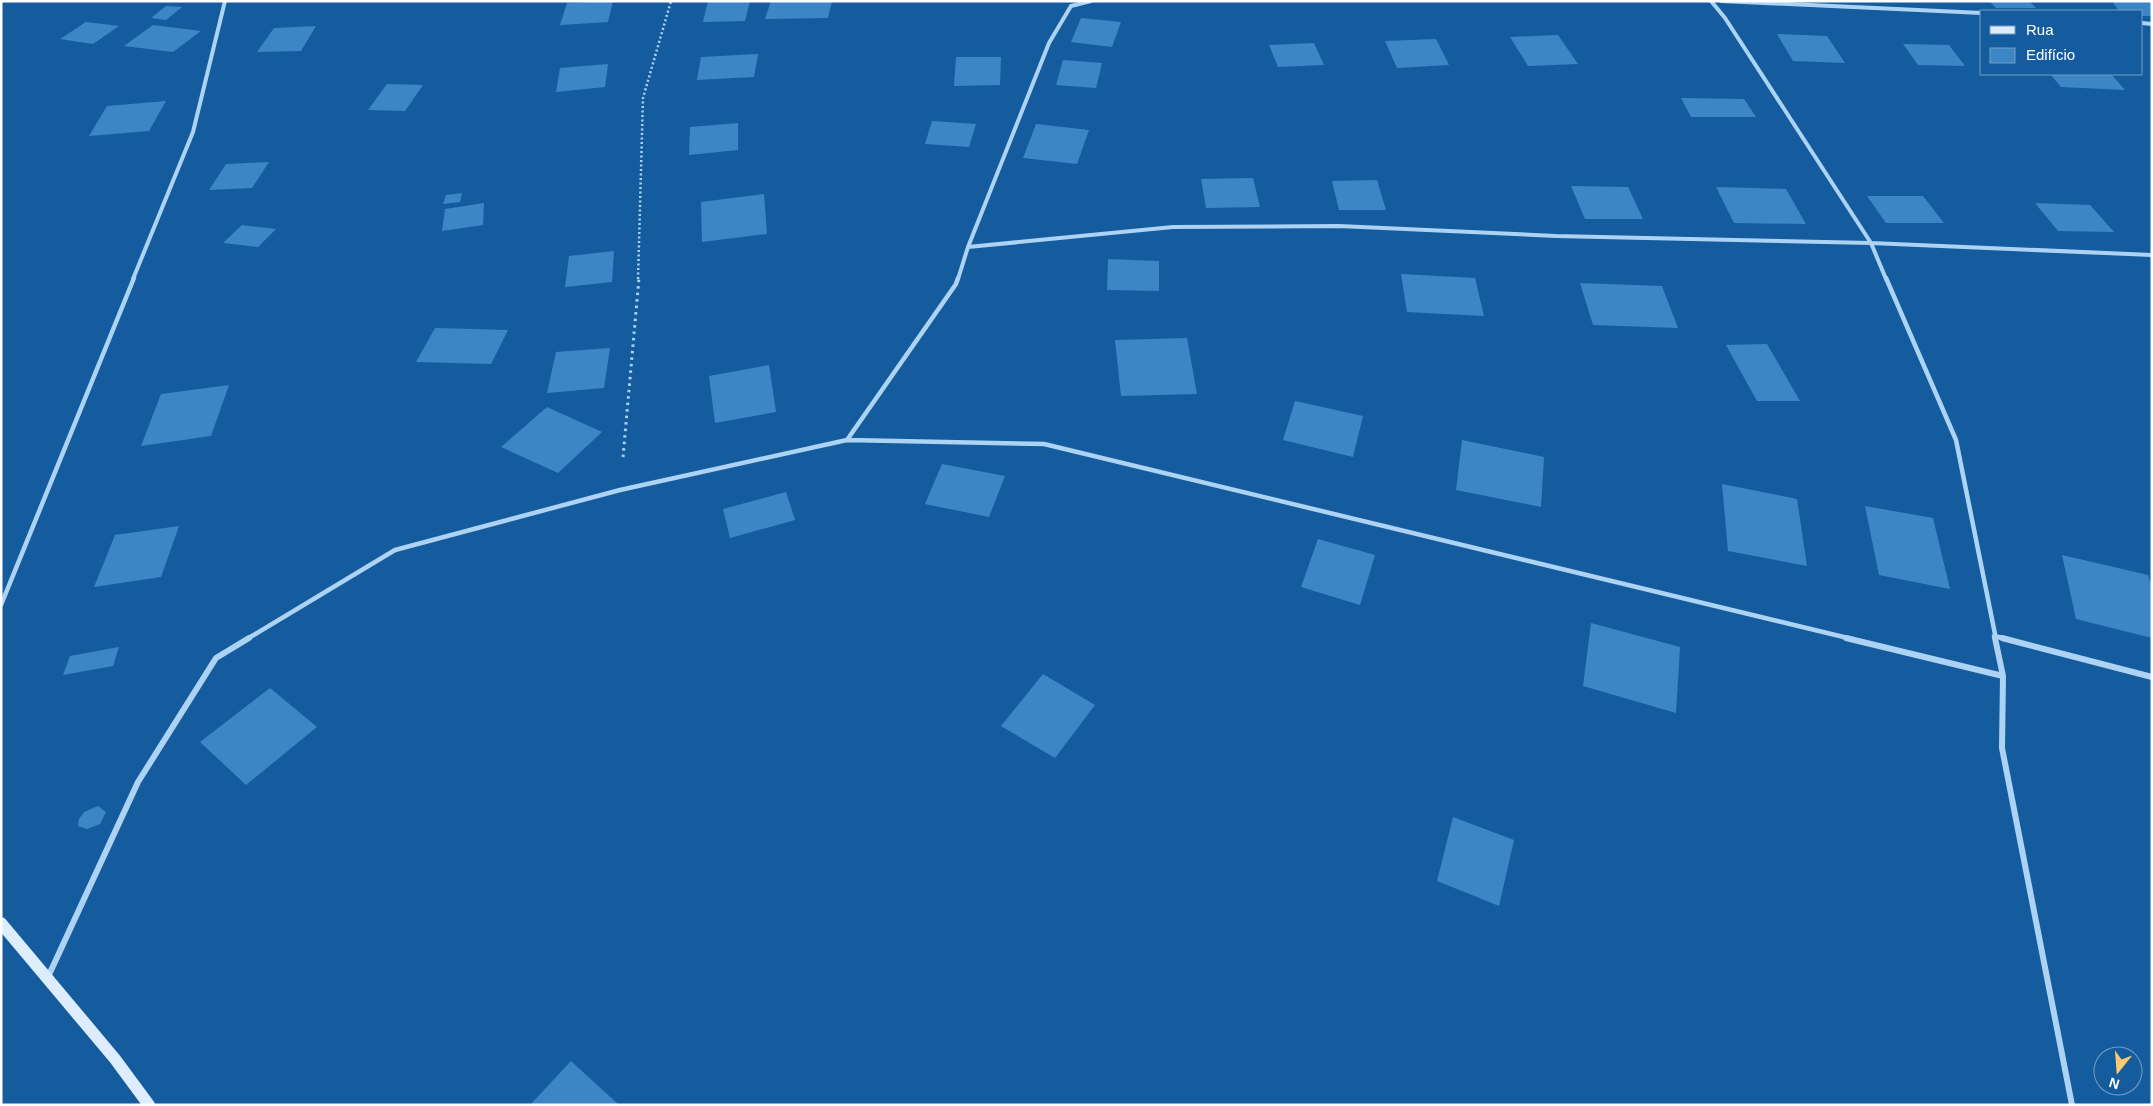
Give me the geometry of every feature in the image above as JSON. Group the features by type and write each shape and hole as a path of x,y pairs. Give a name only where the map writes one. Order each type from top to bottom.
{"main road":[{"path":"1,923 115,1059 149,1105"}],"street":[{"path":"1,605 193,132 225,1"},
{"path":"847,440 956,284 968,247 1049,43 1071,6 1071,1"},
{"path":"1071,6 1092,1"},
{"path":"1711,1 1871,243 1956,440 2003,676 2002,748 2072,1105"},
{"path":"1721,1 1980,13"},
{"path":"968,247 1173,227 1330,226 1556,236 1871,243 2152,255"},
{"path":"48,978 138,782 216,658 395,550 620,490 847,440 1044,444 2003,676"},
{"path":"1994,636 2152,677"}],"path":[{"path":"620,490 638,298 643,98 671,1"}],"building":[{"path":"613,1 608,22 560,25 567,3"},
{"path":"708,1 750,1 745,21 703,22"},
{"path":"771,1 832,1 828,18 765,19"},
{"path":"1989,1 2029,1 2036,8 1996,8"},
{"path":"2112,1 2152,1 2152,16 2143,16 2143,10 2118,10"},
{"path":"166,6 182,7 166,20 151,18"},
{"path":"1081,18 1121,22 1112,47 1071,42"},
{"path":"86,22 119,26 93,44 60,39"},
{"path":"153,25 201,31 173,52 124,46"},
{"path":"316,26 301,51 257,52 274,28"},
{"path":"1777,34 1827,36 1845,63 1793,61"},
{"path":"1558,35 1578,64 1528,66 1510,37"},
{"path":"1436,39 1449,65 1397,68 1385,41"},
{"path":"1314,43 1324,65 1278,67 1269,45"},
{"path":"1903,44 1949,45 1965,66 1918,65"},
{"path":"758,54 754,77 697,80 701,57"},
{"path":"956,57 1001,57 1000,85 954,86"},
{"path":"1063,60 1102,63 1096,88 1056,85"},
{"path":"608,64 605,87 556,92 560,68"},
{"path":"2051,75 2112,75 2125,90 2061,87"},
{"path":"387,84 423,85 405,111 368,110"},
{"path":"1681,98 1744,99 1756,117 1691,117"},
{"path":"166,101 149,131 89,136 107,106"},
{"path":"932,121 976,124 969,147 925,144"},
{"path":"738,123 738,150 689,155 690,127"},
{"path":"1036,124 1089,130 1077,164 1023,158"},
{"path":"269,162 252,188 209,190 226,164"},
{"path":"1253,178 1260,207 1206,208 1201,179"},
{"path":"1377,180 1386,210 1339,210 1332,181"},
{"path":"1571,186 1628,187 1643,219 1585,219"},
{"path":"1716,187 1786,189 1806,224 1734,223"},
{"path":"462,193 460,202 443,204 446,195"},
{"path":"764,194 767,234 702,242 701,202"},
{"path":"1867,196 1923,196 1944,223 1886,223"},
{"path":"484,203 483,225 442,231 445,209"},
{"path":"2035,203 2090,205 2114,232 2058,231"},
{"path":"242,225 276,229 258,247 223,243"},
{"path":"614,251 612,282 565,287 569,256"},
{"path":"1108,259 1159,261 1159,291 1107,290"},
{"path":"1401,274 1475,278 1484,316 1407,312"},
{"path":"1580,283 1662,286 1678,328 1593,325"},
{"path":"435,328 508,330 491,364 416,362"},
{"path":"1187,338 1197,394 1121,396 1115,340"},
{"path":"1767,344 1800,401 1757,401 1726,345"},
{"path":"610,348 604,388 547,393 556,352"},
{"path":"769,365 776,412 715,423 709,376"},
{"path":"229,385 211,436 141,446 161,394"},
{"path":"1295,401 1363,416 1353,457 1283,440"},
{"path":"547,407 602,432 558,473 501,447"},
{"path":"1462,440 1544,457 1541,507 1456,490"},
{"path":"942,464 1005,476 989,517 925,504"},
{"path":"1722,484 1797,499 1807,566 1728,551"},
{"path":"786,492 795,520 730,538 723,509"},
{"path":"1865,506 1933,518 1950,589 1879,575"},
{"path":"179,526 161,577 94,587 115,535"},
{"path":"1318,539 1375,555 1360,605 1301,587"},
{"path":"2062,555 2148,575 2152,588 2152,638 2076,619"},
{"path":"1591,623 1680,647 1676,713 1583,686"},
{"path":"119,647 113,666 63,675 70,656"},
{"path":"1043,674 1095,705 1055,758 1001,726"},
{"path":"270,688 317,727 246,785 200,742"},
{"path":"98,806 106,812 100,824 87,829 78,826 79,819 84,812"},
{"path":"1453,817 1514,840 1499,906 1437,881"},
{"path":"571,1061 619,1105 530,1105"}]}
